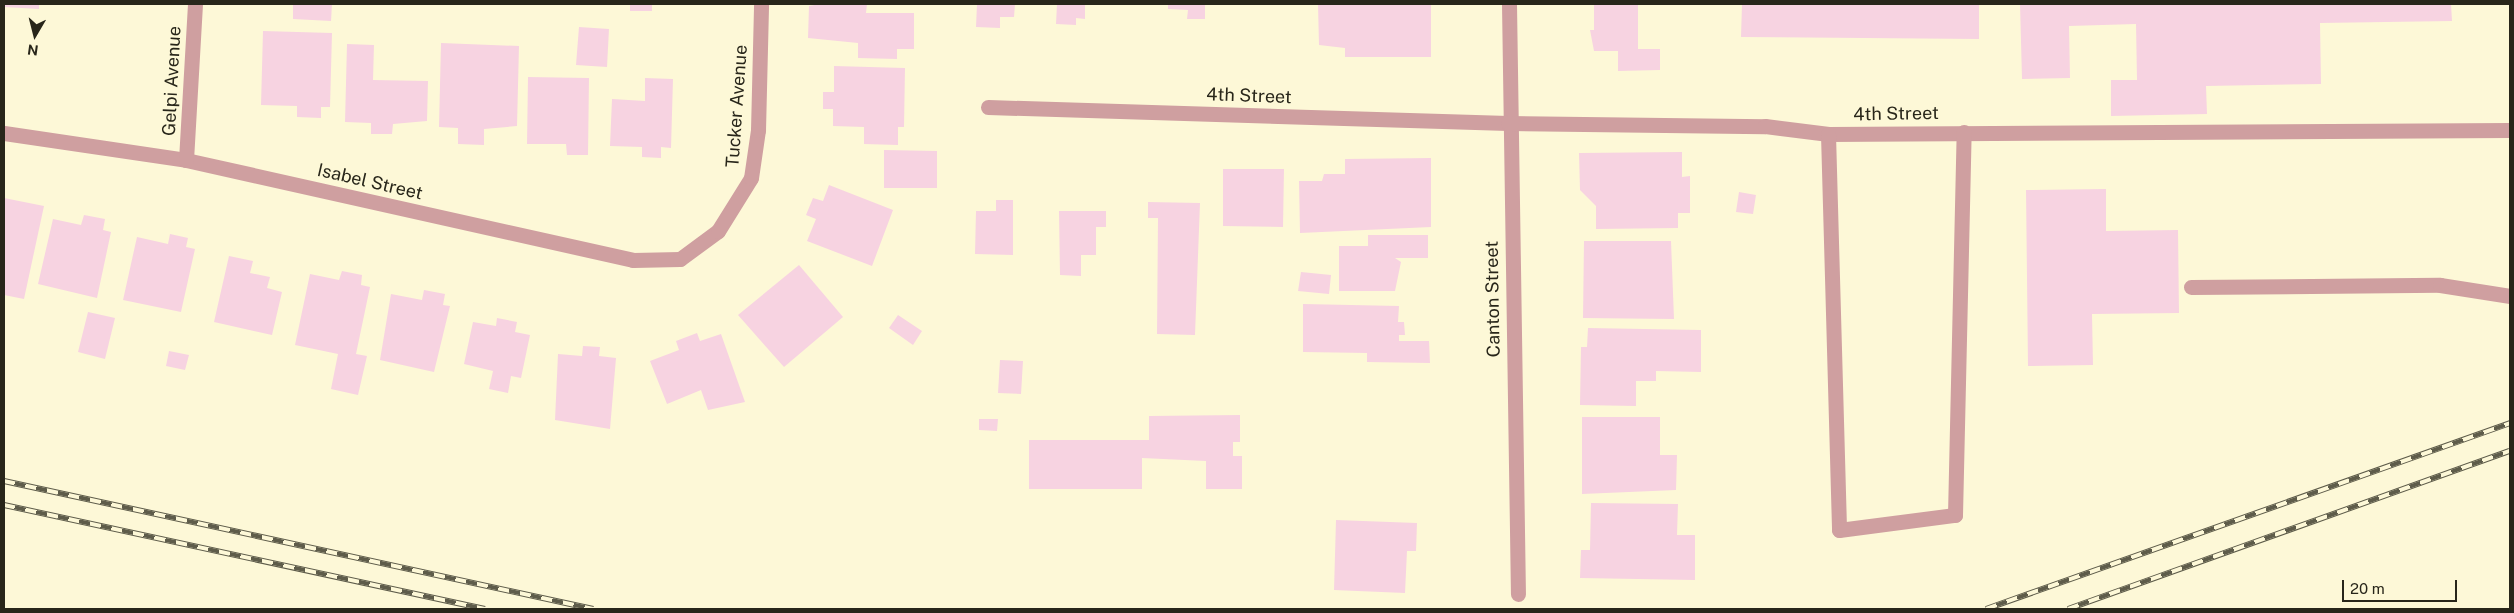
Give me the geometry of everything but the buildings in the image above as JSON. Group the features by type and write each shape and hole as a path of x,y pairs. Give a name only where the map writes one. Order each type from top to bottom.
{"street":[{"name":"Gelpi Avenue","path":"186,160 195,4"},
{"name":"Tucker Avenue","path":"718,231 751,178 758,130 760,4"},
{"name":"Canton Street","path":"1509,4 1508,123 1518,594"},
{"name":"4th Street","path":"988,107 1508,123 1765,126 1828,134 2510,130"},
{"path":"1828,134 1839,530 1955,515 1964,132"},
{"name":"Isabel Street","path":"4,133 186,160 633,260 680,259 718,231"},
{"path":"2191,287 2440,285 2510,296"}],"railway":[{"path":"1986,609 2510,423"},
{"path":"2068,609 2510,451"},
{"path":"4,481 593,609"},
{"path":"4,505 485,609"}]}
